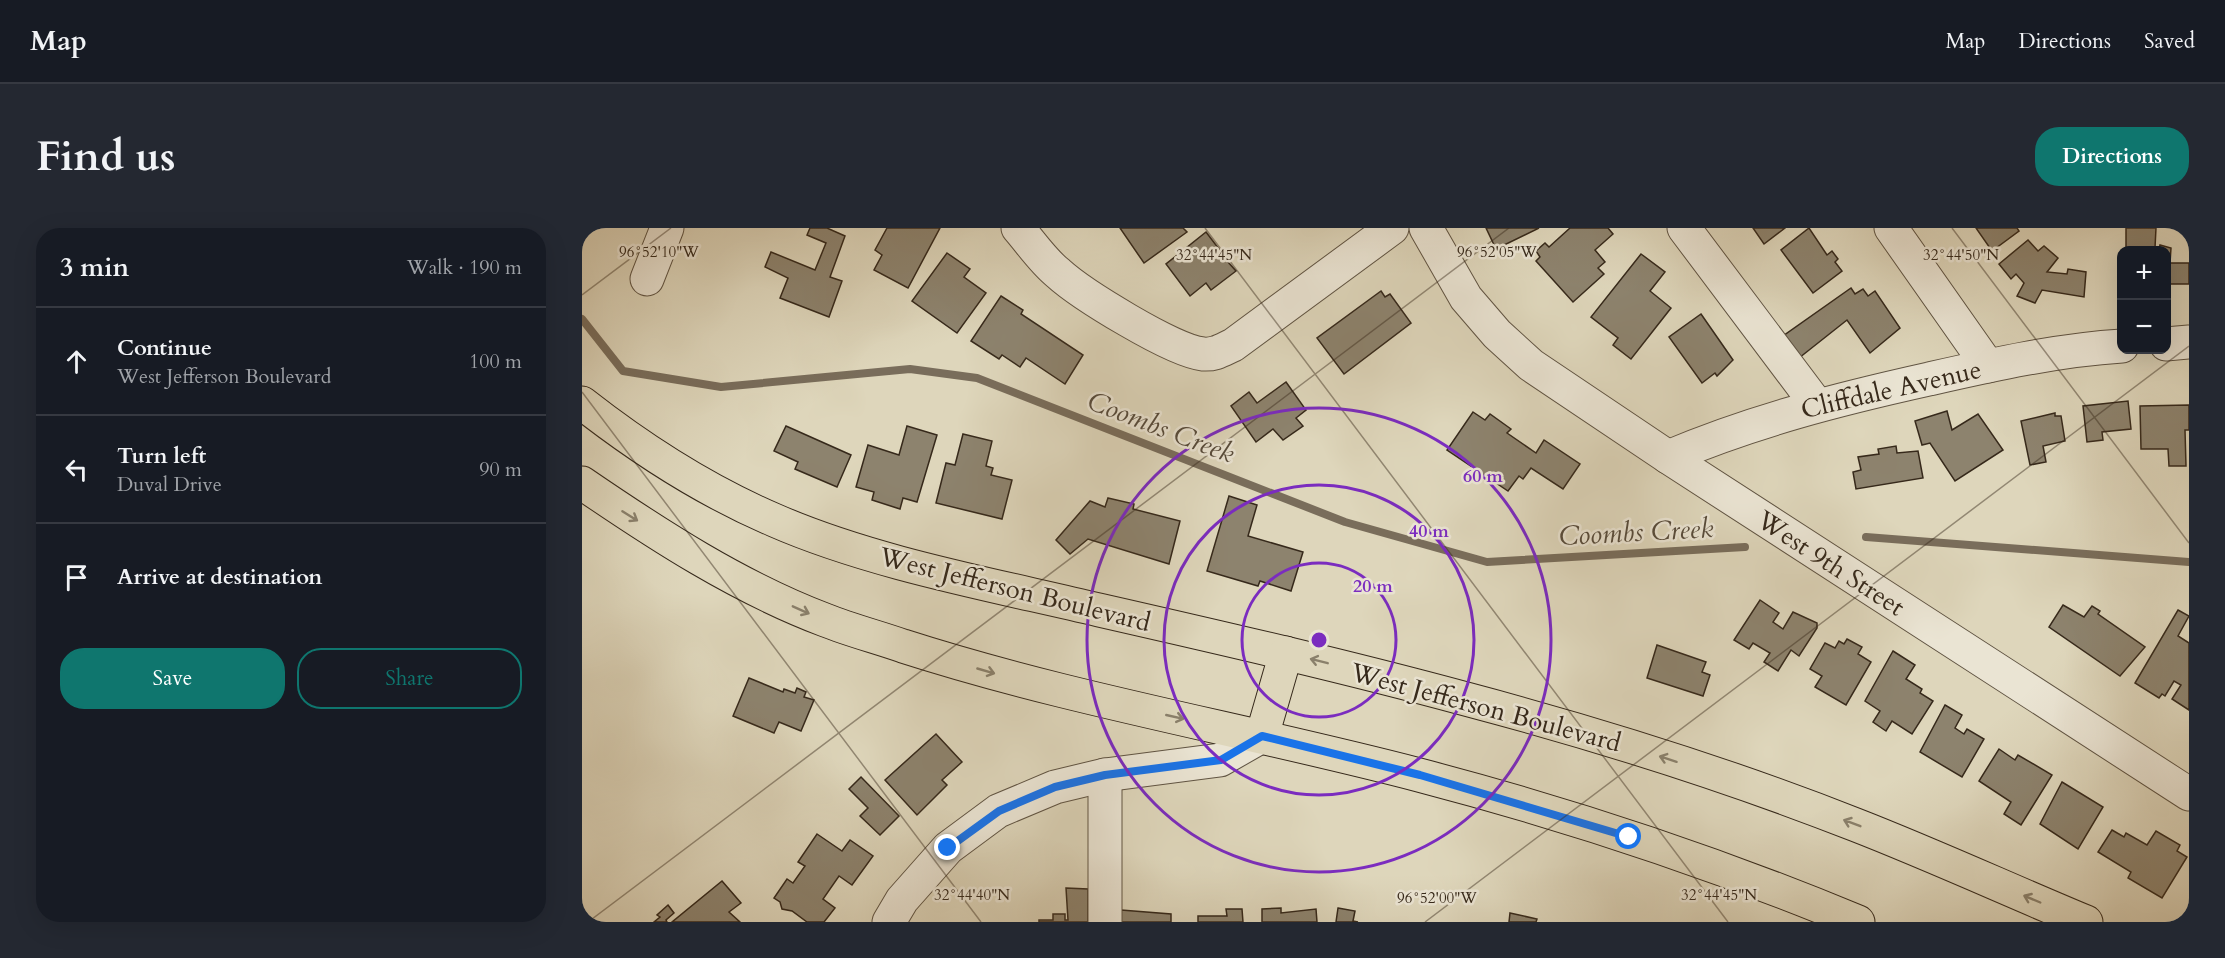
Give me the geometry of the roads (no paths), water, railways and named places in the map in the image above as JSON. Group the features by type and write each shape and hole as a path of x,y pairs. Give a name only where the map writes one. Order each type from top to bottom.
{"main road":[{"name":"West Jefferson Boulevard","path":"582,403 662,461 718,494 776,521 834,543 1010,589 1286,653 1550,722 1726,777 1856,824 2086,922"},
{"path":"582,483 684,549 774,598 825,621 1040,686 1262,736 1420,775 1629,837 1720,868 1858,922"},
{"path":"1262,736 1286,653"}],"street":[{"path":"647,279 667,228"},
{"path":"1018,228 1057,273 1107,308 1173,344 1201,354 1217,354 1233,345 1392,228"},
{"name":"West 9th Street","path":"1426,228 1466,298 1497,334 1531,365 1668,457 2189,794"},
{"path":"1684,228 1817,405"},
{"path":"1891,228 1988,366"},
{"path":"2171,344 2189,342"},
{"name":"Cliffdale Avenue","path":"1668,457 1722,434 1817,405 1988,366 2117,347"},
{"path":"898,915 948,848 999,811 1055,787 1105,775 1221,760 1262,736"},
{"path":"1105,775 1105,922"}],"waterway":[{"name":"Coombs Creek","path":"582,319 623,371 721,387 910,369 977,378 1345,522 1487,562 1745,547"},
{"name":"Coombs Creek","path":"1866,537 2189,562"}]}
